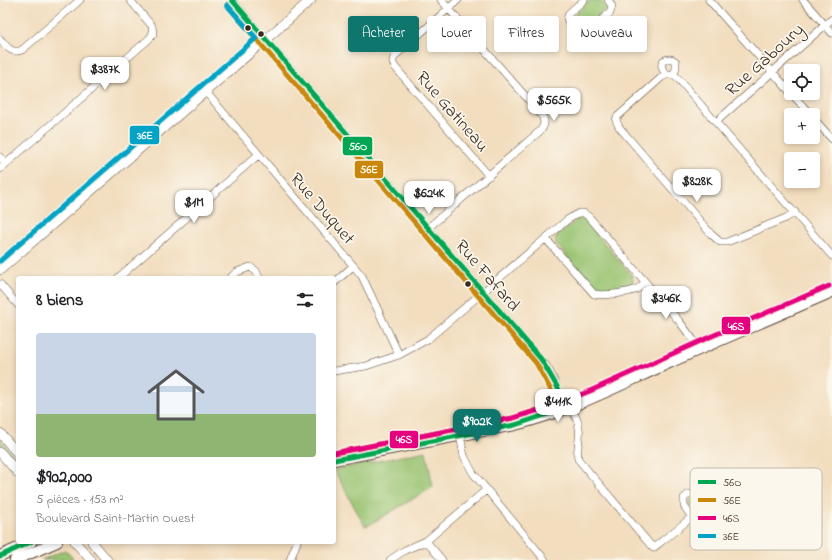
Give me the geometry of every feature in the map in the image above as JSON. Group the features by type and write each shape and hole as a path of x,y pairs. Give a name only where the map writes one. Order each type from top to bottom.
{"main road":[{"path":"336,460 527,422 569,407 832,292"},
{"path":"0,556 27,544"},
{"path":"15,560 52,544"}],"street":[{"path":"0,39 9,50 17,52 22,50 80,0"},
{"path":"0,157 3,167 149,39 153,34 152,26 130,0"},
{"name":"Rue Fafard","path":"232,0 545,364 551,373 562,397 576,417 580,428 577,447 578,459 653,548 690,517"},
{"path":"0,270 311,0"},
{"path":"428,228 544,127 544,120 540,113 442,0"},
{"name":"Rue Gatineau","path":"458,0 396,56 393,60 393,64 489,176"},
{"path":"584,0 569,13 567,17 568,22 580,34 587,32 610,12 612,6 608,0"},
{"path":"709,0 784,85"},
{"path":"803,0 832,33"},
{"name":"Rue Gaboury","path":"716,122 832,19"},
{"path":"795,212 786,218 727,242 720,242 711,234 616,119 670,75 677,77 795,212 832,256"},
{"name":"Rue Duquet","path":"206,92 362,276 399,355"},
{"path":"797,100 805,108"},
{"path":"820,126 832,139"},
{"path":"120,276 258,155"},
{"path":"336,371 366,366 399,355 428,339 574,214 579,212 590,218 683,326 700,349"},
{"path":"546,239 594,294 602,295 631,290 638,288 645,283"},
{"path":"336,281 354,266"},
{"path":"232,276 237,272 250,267 256,271 258,276"},
{"path":"0,284 16,303"},
{"path":"0,433 16,452"},
{"path":"460,436 464,456 486,490 546,560"},
{"path":"0,452 16,471"},
{"path":"390,560 405,550 426,541 486,490"},
{"path":"426,541 442,560"},
{"path":"77,544 91,560"},
{"path":"94,544 107,560"},
{"path":"290,560 296,544"}],"green space":[{"path":"590,0 600,0 606,6 606,10 599,16 573,16"},
{"path":"579,218 582,218 586,222 632,275 633,281 631,285 599,290 595,289 557,245 555,240 557,236"},
{"path":"0,439 16,458 16,460 0,446"},
{"path":"426,451 433,487 365,526 336,474 336,470"},
{"path":"65,550 73,558 63,560 42,560"}],"transit line":[{"name":"56O","path":"232,0 541,359 569,407 515,425 336,460"},
{"name":"56E","path":"227,5 536,363 558,403 513,418 336,453"},
{"name":"36E","path":"0,261 256,38 227,5"},
{"name":"46S","path":"336,453 513,418 552,406 590,391 705,339 829,286"},
{"name":"56O","path":"0,556 27,544"}]}
